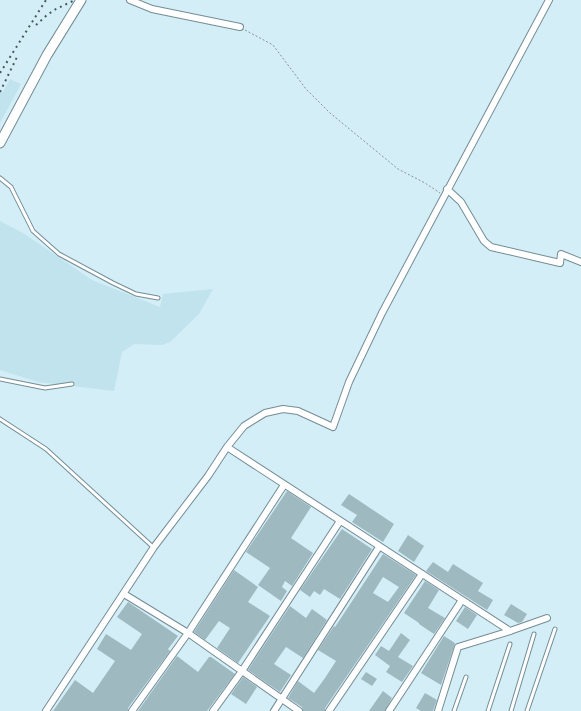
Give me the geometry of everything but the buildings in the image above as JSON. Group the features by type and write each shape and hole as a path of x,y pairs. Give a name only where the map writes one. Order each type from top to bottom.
{"main road":[{"path":"0,143 46,55 81,0"}],"street":[{"path":"130,0 152,9 240,28"},
{"path":"46,711 154,547 244,426 265,413 283,409 298,411 333,426 349,382 382,313 447,188 549,0"},
{"path":"447,188 461,202 484,241 491,247 560,263 561,254 581,262"},
{"path":"227,447 510,631"},
{"path":"132,711 188,633 284,485"},
{"path":"213,711 242,671 340,521"},
{"path":"274,711 380,547"},
{"path":"329,711 422,574"},
{"path":"124,594 188,633 299,711"},
{"path":"389,711 462,600"},
{"path":"438,711 458,647 547,618"}],"lane":[{"path":"0,178 11,187 32,231 59,254 136,294 158,298"},
{"path":"0,379 45,388 72,384"},
{"path":"0,419 46,449 154,547"},
{"path":"527,711 555,629"},
{"path":"511,711 534,634"},
{"path":"488,711 510,644"},
{"path":"454,711 466,677"}],"path":[{"path":"240,28 273,45 306,89 330,113 398,170 425,183 444,195"}],"shaded area":[{"path":"10,79 21,84 0,123 0,92 3,92"},
{"path":"0,221 23,233 92,280 160,307 163,294 213,289 199,314 170,342 162,345 134,344 122,352 114,391 38,382 0,370"}],"railway":[{"path":"0,73 46,0"},
{"path":"36,25 56,9 75,0"},
{"path":"0,92 17,57"}]}
